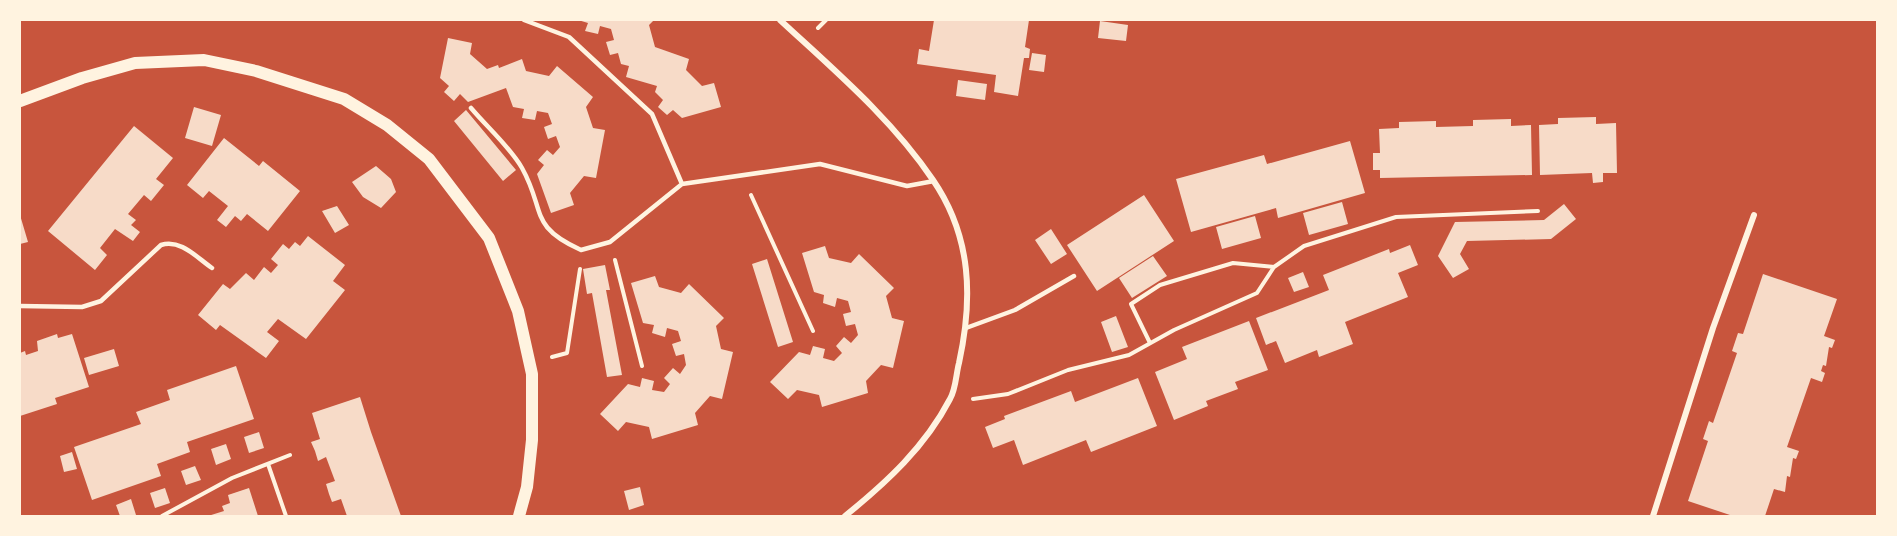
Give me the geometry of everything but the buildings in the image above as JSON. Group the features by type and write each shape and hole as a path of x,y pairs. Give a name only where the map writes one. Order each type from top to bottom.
{"main road":[{"path":"20,101 82,78 135,63 204,60 256,71 344,99 387,125 429,159 489,238 518,311 530,364 532,440 527,487 519,516"}],"street":[{"path":"780,20 888,121 934,181 956,224 968,273 966,328 952,396 921,444 890,480 845,516"},
{"path":"1653,516 1713,328 1754,215"}],"lane":[{"path":"524,20 569,37 652,114 682,184"},
{"path":"471,108 522,168 546,228 558,239 581,250 610,242 682,184 820,164 907,186 934,181"},
{"path":"20,306 82,307 101,301 161,245 171,242 181,246 212,268"},
{"path":"966,328 1015,310 1074,276"}],"path":[{"path":"743,175 813,331"},
{"path":"952,396 975,400 1008,394 1068,370 1129,355 1257,293 1274,267 1304,246 1396,217 1538,211"},
{"path":"610,242 642,366"},
{"path":"530,364 567,353 579,287 581,250"},
{"path":"1150,343 1131,304 1160,285 1233,262 1274,267"},
{"path":"162,516 193,502 232,478 290,455"},
{"path":"268,464 286,516"}]}
